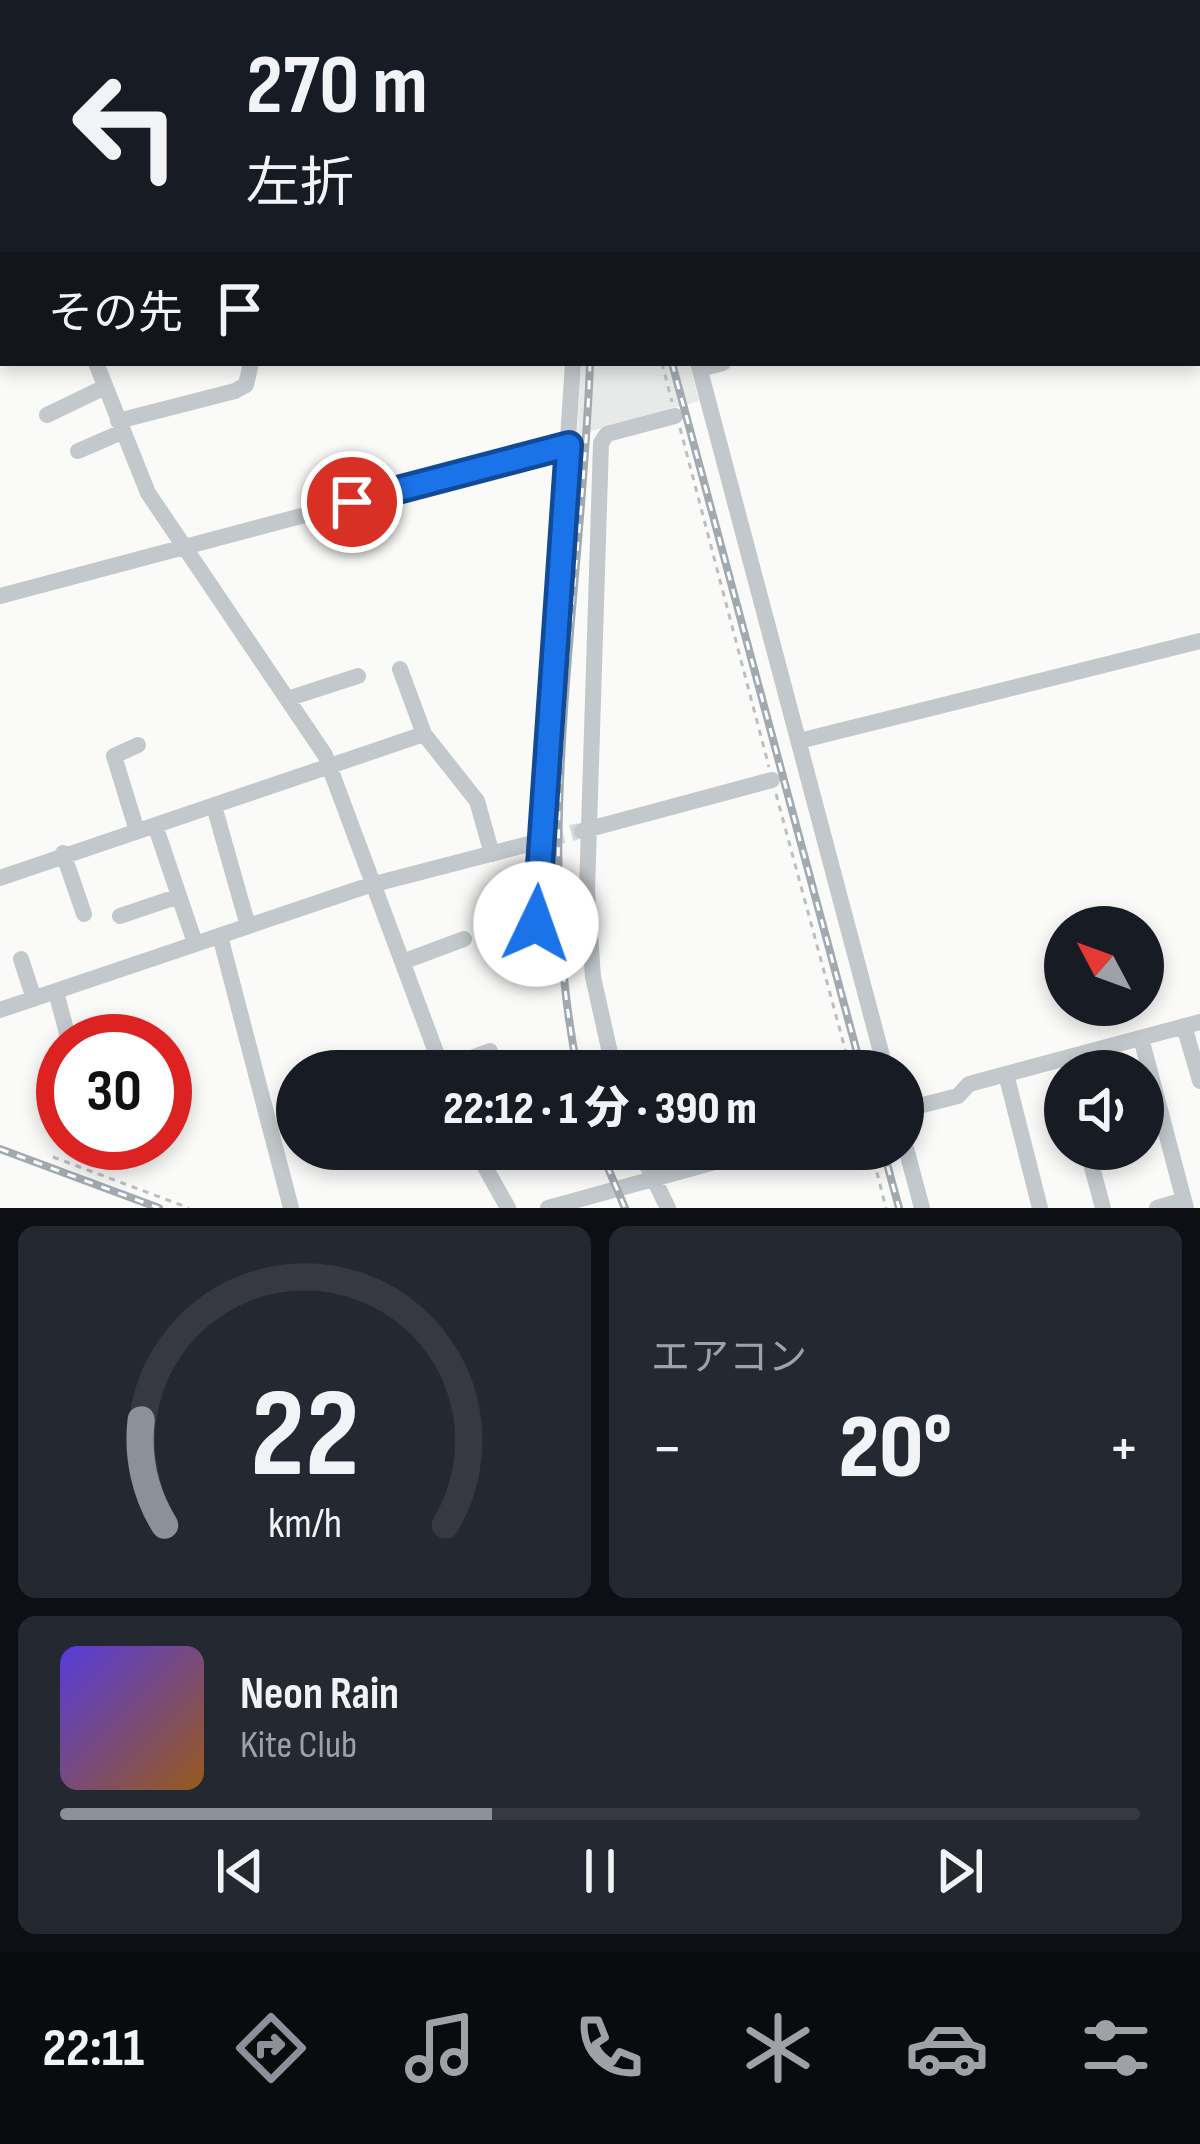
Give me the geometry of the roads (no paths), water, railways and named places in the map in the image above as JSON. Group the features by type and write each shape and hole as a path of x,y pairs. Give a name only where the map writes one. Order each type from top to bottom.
{"street":[{"path":"98,366 148,493 290,698 330,770 436,1050"},
{"path":"78,451 120,427 235,391 246,385 250,366"},
{"path":"550,960 543,955 536,924 573,366"},
{"path":"699,366 880,1050"},
{"path":"46,415 105,387"},
{"path":"608,1050 584,958 591,630 601,443 607,434 675,416"},
{"path":"0,596 569,445"},
{"path":"799,741 1200,641"},
{"path":"400,670 424,734 477,801 492,854"},
{"path":"290,698 358,676"},
{"path":"0,878 62,853 330,770 424,734"},
{"path":"138,746 114,755 179,896 195,944"},
{"path":"585,830 772,780"},
{"path":"214,806 248,926"},
{"path":"0,1009 376,884 544,840"},
{"path":"62,853 84,914"},
{"path":"120,916 179,896"},
{"path":"220,936 291,1208"},
{"path":"405,961 464,939"},
{"path":"21,959 34,999"},
{"path":"56,992 62,1014"},
{"path":"1107,1050 1192,1024 1200,1081"},
{"path":"1141,1038 1185,1204 1157,1208"},
{"path":"924,1105 958,1096 969,1084 1044,1068"},
{"path":"1006,1074 1040,1208"},
{"path":"487,1170 508,1208"},
{"path":"648,1170 668,1208"},
{"path":"548,1208 685,1170"},
{"path":"912,1170 922,1208"},
{"path":"1092,1170 1102,1208"}],"tunnel":[{"path":"548,839 579,831"},
{"path":"550,960 577,962"}],"railway":[{"path":"575,1050 559,898 559,809 590,366"},
{"path":"673,366 856,1050"},
{"path":"0,1149 159,1208"},
{"path":"609,1170 625,1208"},
{"path":"889,1170 899,1208"}]}
